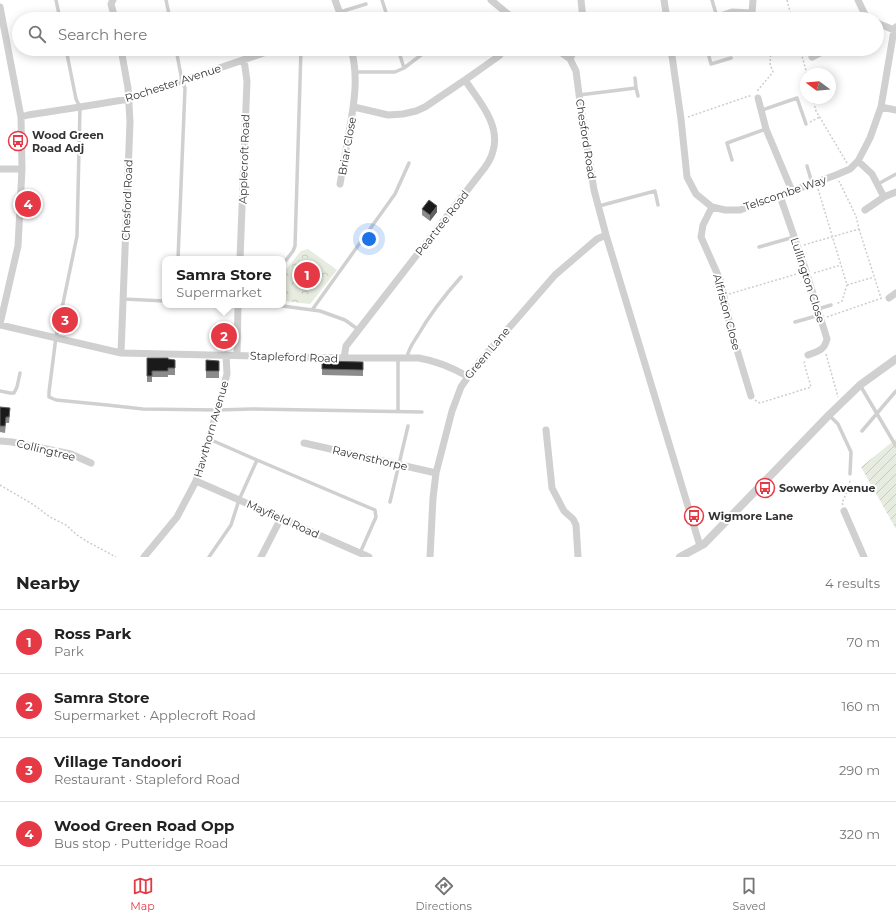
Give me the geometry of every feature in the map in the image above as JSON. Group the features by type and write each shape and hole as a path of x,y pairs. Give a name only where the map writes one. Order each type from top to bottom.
{"street":[{"path":"113,0 113,12"},
{"path":"335,0 340,12"},
{"path":"490,0 505,12"},
{"path":"580,0 582,12"},
{"path":"664,0 666,12"},
{"path":"753,0 754,12"},
{"path":"858,0 864,12"},
{"path":"0,9 21,117 22,169 18,246 4,293 0,324"},
{"path":"884,25 895,29"},
{"name":"Telscombe Way","path":"712,207 726,210 740,210 814,184 850,169 858,160 870,138 881,107 895,29"},
{"name":"Chesford Road","path":"121,56 128,88 130,122 121,353"},
{"name":"Rochester Avenue","path":"21,117 129,99 255,56"},
{"name":"Briar Close","path":"340,184 354,107 354,56"},
{"path":"354,107 388,115 416,111 425,107 499,56"},
{"path":"566,56 570,59 572,56"},
{"path":"672,56 687,177 696,194 712,207"},
{"path":"812,58 816,56"},
{"name":"Chesford Road","path":"570,59 576,71 594,190 606,235"},
{"name":"Applecroft Road","path":"240,256 247,81 244,60"},
{"name":"Peartree Road","path":"344,358 346,346 479,175 490,157 494,144 493,126 465,80"},
{"path":"758,98 766,129 792,191"},
{"path":"881,107 896,110"},
{"path":"858,160 868,169 878,184 884,197"},
{"path":"0,169 22,169"},
{"path":"865,210 884,197 896,192"},
{"name":"Lullington Close","path":"780,196 820,314 827,339 824,347"},
{"name":"Alfriston Close","path":"712,207 703,225 701,237 721,282 731,330 751,396"},
{"path":"606,235 700,546"},
{"name":"Green Lane","path":"430,557 433,498 436,473 452,411 461,387 468,376 555,275 597,239 606,235"},
{"path":"889,298 896,293"},
{"path":"236,355 238,308"},
{"name":"Stapleford Road","path":"0,324 121,353 344,358 419,358 458,371 468,376"},
{"path":"808,355 821,350 824,347"},
{"name":"Hawthorn Avenue","path":"144,557 177,517 196,481 227,374 226,355"},
{"path":"680,557 700,546 719,529 860,385 896,360"},
{"path":"546,430 552,488 564,511 573,519 576,525 578,557"},
{"name":"Collingtree","path":"0,441 71,454 91,463"},
{"name":"Ravensthorpe","path":"304,443 436,473"},
{"name":"Mayfield Road","path":"196,481 369,557"},
{"path":"844,511 864,557"},
{"path":"261,557 281,518"}],"lane":[{"path":"56,0 59,12"},
{"path":"166,0 169,12"},
{"path":"382,0 386,12"},
{"path":"712,0 713,12"},
{"path":"349,12 366,4"},
{"path":"67,56 76,99 80,107 77,236 56,337 49,397 56,400 143,409 422,412"},
{"path":"177,56 182,81 185,88 178,256"},
{"path":"286,260 293,252 295,246 302,56"},
{"path":"400,56 404,68"},
{"path":"355,72 395,72 404,68 420,56"},
{"path":"709,56 711,64 731,58"},
{"path":"635,78 638,96"},
{"path":"579,94 636,88"},
{"path":"762,110 797,98 806,124"},
{"path":"732,160 728,143 766,129"},
{"path":"312,310 395,194 409,163"},
{"path":"807,166 814,184"},
{"path":"878,184 896,174"},
{"path":"599,206 655,191 658,205"},
{"path":"759,247 795,237"},
{"path":"406,358 408,351 428,319 461,277"},
{"path":"123,299 162,301"},
{"path":"795,322 820,314 832,305"},
{"path":"286,306 320,311 345,320 359,330"},
{"path":"398,358 398,411"},
{"path":"0,391 14,393 20,373"},
{"path":"860,385 896,446"},
{"path":"862,431 896,391"},
{"path":"829,415 838,424 851,452 850,474"},
{"path":"390,502 408,426"},
{"path":"209,439 375,510 376,517 360,553"},
{"path":"209,557 231,525 238,500 257,460"}],"path":[{"path":"787,0 790,12"},
{"path":"681,119 749,96 758,98 758,90 773,72 770,64 771,56"},
{"path":"802,56 805,68"},
{"path":"814,104 816,111 850,169"},
{"path":"806,124 820,117"},
{"path":"836,175 856,216 881,298"},
{"path":"814,184 847,285 842,301 832,305"},
{"path":"798,247 859,229"},
{"path":"724,296 841,265"},
{"path":"847,285 874,276"},
{"path":"820,314 881,298 889,298"},
{"path":"824,347 838,399"},
{"path":"751,396 760,403 811,387 804,363 808,355"},
{"path":"844,511 842,503 849,487 850,474"},
{"path":"0,485 34,505 50,518 66,525 88,542 116,557"}],"green space":[{"path":"308,249 337,270 310,304 286,301 286,269 301,251"},
{"path":"896,439 896,529 861,467"}],"building":[{"path":"429,200 437,206 430,215 422,209"},
{"path":"147,358 168,358 175,360 175,368 168,368 168,371 152,371 152,376 147,376"},
{"path":"206,360 219,361 219,371 206,371"},
{"path":"322,361 363,362 363,370 322,369"},
{"path":"0,407 10,408 9,417 6,417 5,426 0,426"}],"place":[{"name":"Wood Green Road Adj","path":"18,141"},
{"name":"Wood Green Road Opp","path":"28,204"},
{"name":"Ross Park","path":"307,275"},
{"name":"Village Tandoori","path":"65,320"},
{"name":"Samra Store","path":"224,336"},
{"name":"Sowerby Avenue","path":"765,488"},
{"name":"Wigmore Lane","path":"694,516"}]}
